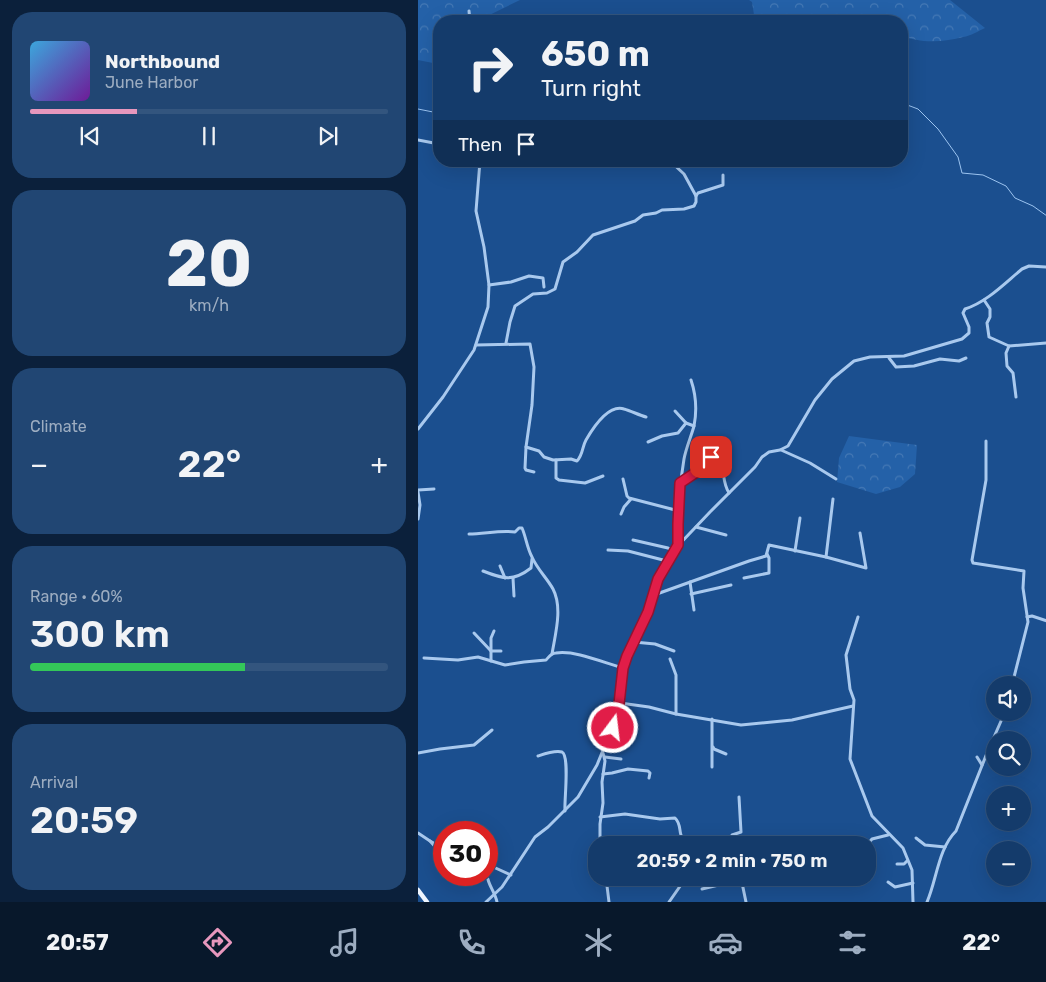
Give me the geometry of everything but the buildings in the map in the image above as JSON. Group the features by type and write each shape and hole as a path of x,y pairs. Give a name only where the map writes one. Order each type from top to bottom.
{"main road":[{"path":"418,890 426,902"}],"street":[{"path":"468,11 469,15"},
{"path":"418,140 433,143"},
{"path":"418,429 443,397 476,345 488,308 489,286 484,247 476,211 480,167"},
{"path":"506,344 515,306 533,294 547,293 555,289 563,262 577,252 593,235 662,210 684,209 694,206 696,196 684,174 676,167"},
{"path":"696,196 704,190 723,185 723,176"},
{"path":"486,902 511,875 534,837 565,812 584,788 613,728 620,703 623,668 648,612 658,579 678,545 755,468 762,457 769,452 781,450 788,446 815,400 832,379 854,361 870,357 889,358 904,356 962,339 969,333 969,327 963,313 965,309 974,306 984,299 1022,268 1029,266 1046,267"},
{"path":"489,286 512,282 529,276 543,278 544,287"},
{"path":"984,299 990,309 990,317 987,324 989,337 1009,346 1046,343"},
{"path":"476,345 527,343 532,347 534,366 532,405 525,468 534,472"},
{"path":"1009,346 1006,353 1007,366 1012,374 1016,397"},
{"path":"889,358 896,367 914,366 940,359 959,361 966,358"},
{"path":"678,545 680,483 684,456 694,426 696,394 691,380"},
{"path":"526,447 539,451 544,457 556,460 571,459 577,461 581,456 587,438 610,410 622,408 646,417"},
{"path":"676,411 686,423 694,426"},
{"path":"648,442 662,436 678,433 686,423"},
{"path":"986,441 986,480 972,560 973,563 1024,571 1023,588 1027,617 1014,676"},
{"path":"781,450 810,463 836,479"},
{"path":"680,483 698,471 711,457 714,457 720,460 723,471 723,483 729,493"},
{"path":"556,460 556,478 559,480 585,483 603,476"},
{"path":"623,479 627,496 679,511"},
{"path":"418,519 420,504 418,491 434,489"},
{"path":"621,514 632,498"},
{"path":"826,557 833,499"},
{"path":"795,551 800,518"},
{"path":"695,527 726,535"},
{"path":"469,534 515,532 520,528 523,531 532,559 555,591 558,615 552,654"},
{"path":"654,595 761,558 766,554 769,545 866,568 860,534"},
{"path":"633,540 668,548 673,551"},
{"path":"608,550 628,551 667,561"},
{"path":"744,578 769,573 770,558 766,554"},
{"path":"483,571 505,578 513,578 531,568 532,559"},
{"path":"500,566 505,578"},
{"path":"513,578 514,596"},
{"path":"690,582 694,610"},
{"path":"691,594 731,585"},
{"path":"1027,617 1032,616 1046,621"},
{"path":"858,617 846,655 850,689 854,700 850,759 872,816 903,848 912,870 913,902"},
{"path":"491,660 491,638 494,631"},
{"path":"474,633 491,651 501,651"},
{"path":"634,642 655,644 674,651"},
{"path":"424,658 458,660 478,658 506,665 546,660 556,652 576,654 623,668"},
{"path":"670,659 676,675 676,714"},
{"path":"620,703 741,725 792,720 853,706"},
{"path":"712,719 712,767"},
{"path":"928,902 945,847 950,837 956,831 1001,721"},
{"path":"418,753 440,748 474,745 492,730"},
{"path":"712,746 714,749 726,754"},
{"path":"538,756 560,752 566,758 565,812"},
{"path":"600,836 600,817 603,803 603,752"},
{"path":"604,757 621,758"},
{"path":"977,757 982,766"},
{"path":"603,774 628,768 648,771 650,773 649,778"},
{"path":"732,836 741,832 739,797"},
{"path":"600,817 632,814 660,819 675,818 678,821 682,836"},
{"path":"418,833 430,841"},
{"path":"876,837 888,834"},
{"path":"916,838 925,845 945,847"},
{"path":"897,864 904,864 908,861"},
{"path":"498,869 511,875"},
{"path":"888,882 895,887 913,883"},
{"path":"491,886 497,902"},
{"path":"607,886 610,902"},
{"path":"669,902 680,886"},
{"path":"702,888 712,886"},
{"path":"743,886 746,902"}],"green space":[{"path":"418,0 520,0 489,15 433,15 433,63 418,60"},
{"path":"749,0 950,0 985,28 972,35 948,40 924,41 908,38 908,15 754,15 752,2"},
{"path":"849,436 917,445 915,474 900,487 876,494 837,482 839,458"}],"waterway":[{"path":"908,105 918,109 938,129 958,157 962,173 983,175 1006,186 1015,198 1033,206 1047,216"},
{"path":"418,109 433,112"}],"route":[{"path":"613,728 620,703 623,668 627,656 648,612 658,579 678,545 680,483 698,471 711,457"}]}
